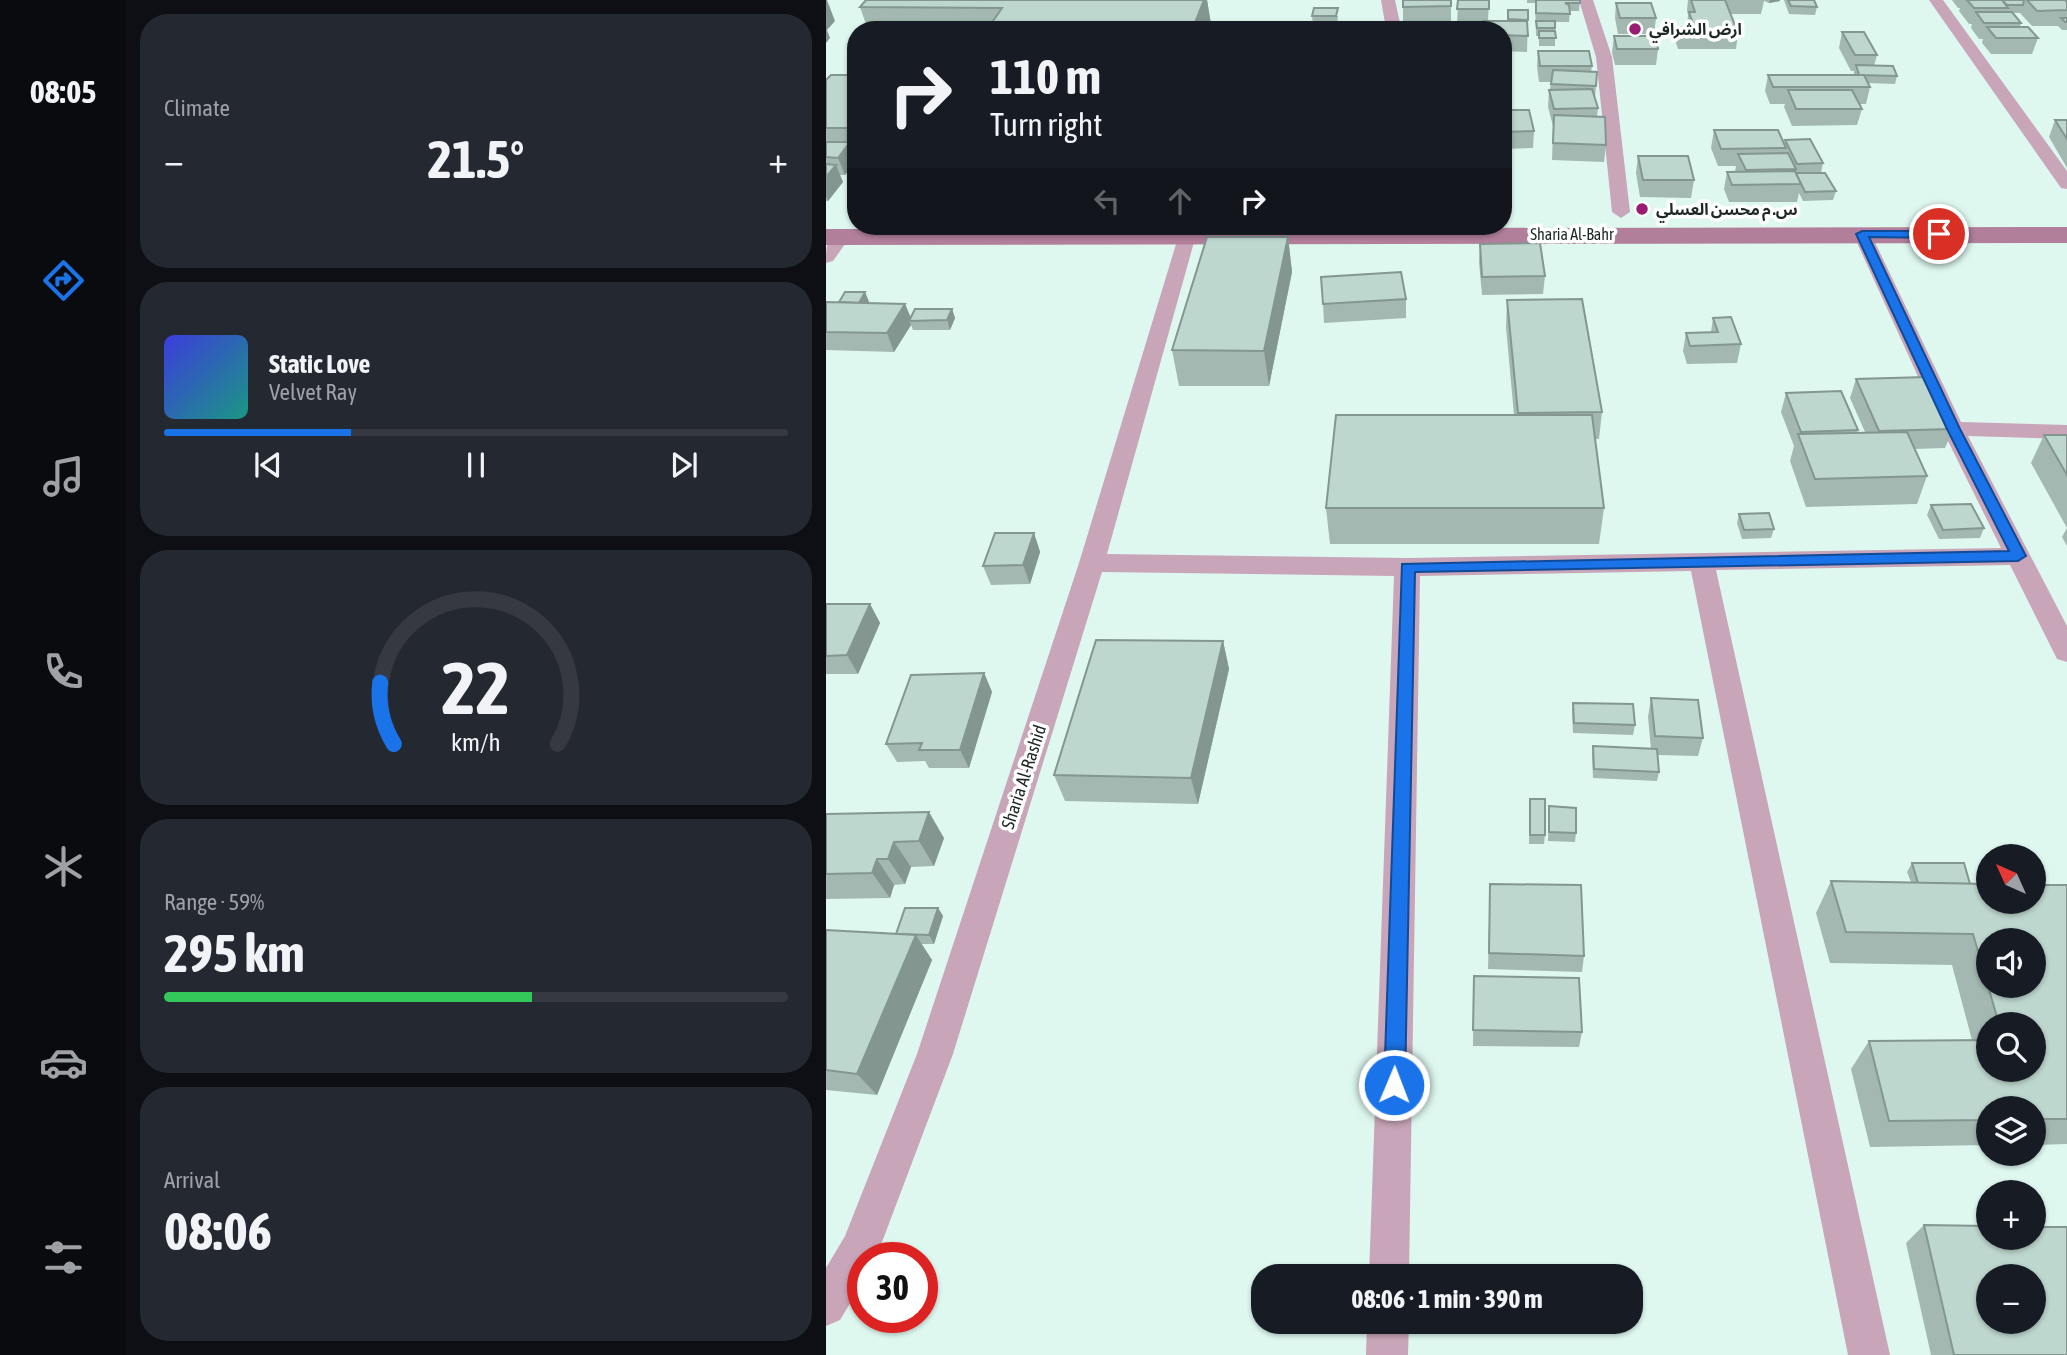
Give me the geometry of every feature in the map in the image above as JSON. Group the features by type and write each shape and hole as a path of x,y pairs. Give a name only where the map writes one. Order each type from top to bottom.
{"main road":[{"name":"Sharia Al-Bahr","path":"1512,213 2067,215"},
{"path":"826,214 847,214"},
{"name":"Sharia Al-Bahr","path":"1512,231 2067,234"},
{"name":"Sharia Al-Bahr","path":"831,244 1187,235"}],"street":[{"path":"1388,0 1392,21"},
{"path":"1586,0 1604,57 1621,212"},
{"path":"1936,0 2067,184"},
{"path":"1208,18 1213,21"},
{"path":"1862,234 1953,429 2067,652"},
{"name":"Sharia Al-Rashid","path":"826,1306 860,1249 935,1054 1092,563 1187,235"},
{"path":"1953,429 2067,432"},
{"path":"1092,563 1407,568 2018,556"},
{"path":"1702,563 1869,1355"},
{"path":"1389,1264 1407,568"},
{"path":"1387,1355 1388,1334"}],"building":[{"path":"866,0 1204,0 1196,21 993,21 1002,8 860,7"},
{"path":"1403,0 1451,0 1451,6 1403,7"},
{"path":"1458,0 1489,0 1489,9 1457,9"},
{"path":"1536,0 1580,0 1580,3 1565,3 1569,5 1570,14 1536,13"},
{"path":"1691,0 1725,0 1738,33 1680,33 1679,27 1694,27 1689,12 1695,12"},
{"path":"1788,0 1814,0 1817,7 1791,6"},
{"path":"1967,0 2002,0 2008,8 1974,8"},
{"path":"2002,0 2024,0 2023,5 2007,5"},
{"path":"2027,0 2065,0 2067,10 2037,11"},
{"path":"1616,3 1651,3 1656,18 1620,18"},
{"path":"1314,8 1338,8 1336,16 1312,16"},
{"path":"1508,10 1528,10 1528,20 1508,19"},
{"path":"1976,12 2012,12 2021,23 1984,23"},
{"path":"1512,21 1527,21 1528,36 1512,35"},
{"path":"1536,21 1555,21 1555,28 1537,28"},
{"path":"1987,27 2028,27 2038,38 1996,38"},
{"path":"1539,31 1555,31 1556,38 1539,38"},
{"path":"1842,32 1864,32 1877,55 1855,55"},
{"path":"1614,36 1655,36 1658,49 1617,49"},
{"path":"1538,51 1589,51 1592,66 1540,66"},
{"path":"1856,65 1893,66 1897,76 1859,75"},
{"path":"1553,70 1597,72 1596,86 1551,84"},
{"path":"831,75 847,75 847,128 826,128 826,80"},
{"path":"1768,75 1864,75 1870,87 1773,87"},
{"path":"1592,89 1598,108 1554,109 1549,90"},
{"path":"1788,90 1852,90 1862,109 1796,109"},
{"path":"1512,110 1529,110 1534,131 1512,132"},
{"path":"1554,115 1605,117 1606,145 1553,143"},
{"path":"2055,120 2067,120 2067,139"},
{"path":"1714,130 1778,130 1786,148 1721,149"},
{"path":"1810,139 1823,163 1797,164 1785,140"},
{"path":"826,142 847,142 838,158 826,157"},
{"path":"1788,153 1796,169 1746,170 1738,154"},
{"path":"1638,156 1688,156 1694,180 1643,180"},
{"path":"826,164 836,165 826,177"},
{"path":"1795,171 1801,184 1732,185 1727,172"},
{"path":"1796,173 1825,173 1836,191 1805,192"},
{"path":"1207,237 1288,237 1264,351 1172,350"},
{"path":"1540,243 1545,276 1482,277 1480,244"},
{"path":"1401,272 1406,299 1323,304 1321,277"},
{"path":"845,292 865,292 859,303 839,302"},
{"path":"1582,299 1602,412 1518,413 1507,300"},
{"path":"826,302 905,304 887,333 826,332"},
{"path":"915,309 952,309 947,320 909,321"},
{"path":"1731,317 1741,344 1690,346 1686,333 1718,332 1713,318"},
{"path":"1926,377 1953,429 1879,431 1856,379"},
{"path":"1841,391 1858,430 1801,432 1786,393"},
{"path":"1336,415 1592,415 1604,508 1326,508"},
{"path":"1907,432 1927,476 1815,479 1798,434"},
{"path":"2044,435 2067,435 2067,475"},
{"path":"1971,504 1984,528 1943,530 1931,505"},
{"path":"1769,513 1774,529 1744,530 1739,514"},
{"path":"995,533 1034,533 1023,565 983,566"},
{"path":"826,604 870,604 847,655 826,656"},
{"path":"1096,640 1223,641 1191,778 1054,775"},
{"path":"984,673 960,750 919,750 922,743 886,744 911,675"},
{"path":"1651,698 1698,700 1703,738 1655,736"},
{"path":"1573,703 1633,704 1635,725 1574,723"},
{"path":"1593,746 1657,749 1659,772 1594,769"},
{"path":"1530,799 1545,799 1545,835 1530,835"},
{"path":"1549,806 1576,808 1576,833 1549,832"},
{"path":"929,812 919,841 894,842 888,859 877,859 872,873 826,874 826,814"},
{"path":"1912,863 1964,863 1970,884 1918,883"},
{"path":"1831,881 1976,884 1976,914 2046,914 2046,885 2067,885 2067,1119 2046,1119 2046,1096 1976,1096 1976,1120 1889,1121 1869,1041 1976,1040 1976,1082 2046,1082 2046,1012 1996,1012 1991,998 2046,998 2046,928 1976,928 1976,944 1973,934 1846,932"},
{"path":"1490,884 1581,885 1584,956 1489,953"},
{"path":"905,908 938,908 929,935 896,934"},
{"path":"826,930 916,935 857,1074 826,1070"},
{"path":"1474,976 1579,978 1582,1032 1473,1030"},
{"path":"1924,1225 1976,1226 1976,1250 2046,1250 2046,1227 2067,1227 2067,1355 1954,1355"}],"place":[{"name":"ارض الشرافي","path":"1635,29"},
{"name":"س. م محسن العسلي","path":"1642,209"}],"route":[{"path":"1394,1085 1407,568 2018,556 1953,429 1862,234 1939,234"}]}
